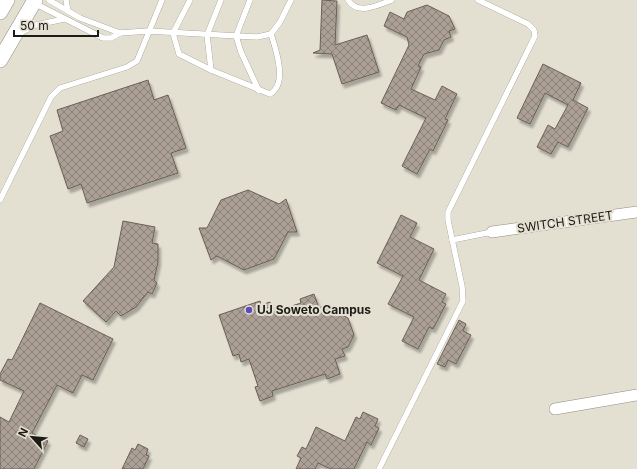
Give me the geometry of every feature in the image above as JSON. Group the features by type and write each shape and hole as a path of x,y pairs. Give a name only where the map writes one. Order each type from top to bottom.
{"main road":[{"path":"0,12 7,0"},
{"path":"0,60 32,1"}],"street":[{"name":"SWITCH STREET","path":"492,232 637,212"},
{"path":"555,409 637,395"}],"lane":[{"path":"49,0 68,11 120,33 148,31 262,37 271,34 280,22 292,0"},
{"path":"66,0 68,11"},
{"path":"0,200 51,97 60,88 132,64 141,52 148,31 162,0"},
{"path":"190,0 173,33 178,52 181,56 259,91 270,94 275,90 278,84 278,63 271,34"},
{"path":"211,70 207,35 221,0"},
{"path":"250,0 236,36 241,52 259,91"},
{"path":"348,0 358,9 371,7 392,0"},
{"path":"379,469 463,301 462,286 448,216 450,206 535,36 534,30 528,24 478,0"},
{"path":"32,1 102,38 111,38 120,33"},
{"path":"11,40 31,27 64,19"},
{"path":"452,240 492,232"}],"building":[{"path":"322,0 337,1 335,45 367,35 379,72 342,84 332,54 313,53 320,50"},
{"path":"427,5 449,16 455,29 449,31 451,37 444,40 439,50 424,54 418,66 421,67 411,89 435,100 442,86 457,94 445,119 448,120 433,151 430,149 417,174 402,166 426,118 399,105 396,110 381,103 409,45 407,37 384,26 390,12 404,19 407,12"},
{"path":"543,64 581,83 573,100 588,108 568,147 558,142 551,154 537,147 548,125 555,129 568,105 545,93 530,124 517,118"},
{"path":"148,80 154,100 168,95 186,148 171,153 178,173 87,203 81,184 68,189 50,136 63,131 57,110"},
{"path":"248,190 279,204 286,199 297,232 288,232 274,259 244,270 217,256 211,260 199,228 207,228 221,200"},
{"path":"401,215 417,223 410,237 434,249 419,280 446,294 442,302 446,304 433,329 429,327 418,349 402,341 414,317 388,304 403,276 377,263"},
{"path":"123,221 155,227 152,243 158,244 158,262 154,280 157,283 152,294 148,292 136,307 121,316 116,311 106,322 83,301 114,267"},
{"path":"314,294 319,308 326,305 330,314 336,312 348,318 354,335 348,347 342,349 345,356 335,359 340,374 327,379 325,374 272,391 273,396 260,401 255,387 258,386 249,359 241,362 239,354 233,356 219,315 260,301 261,305 270,302 273,312 301,303 300,299"},
{"path":"40,303 113,339 93,380 82,375 73,393 57,385 32,433 48,441 34,469 0,469 0,417 9,422 24,391 0,380 0,374 8,359 12,360"},
{"path":"459,320 466,324 463,331 471,335 456,364 448,360 445,367 437,364"},
{"path":"363,412 378,419 375,426 379,428 371,445 367,442 354,469 331,469 318,463 315,469 296,469 301,458 297,456 302,447 306,449 316,427 345,441 356,417 360,419"},
{"path":"80,435 88,439 84,447 76,443"},
{"path":"138,444 148,449 146,455 149,456 143,469 122,469 132,448 135,450"}],"place":[{"name":"UJ Soweto Campus","path":"249,310"}]}
